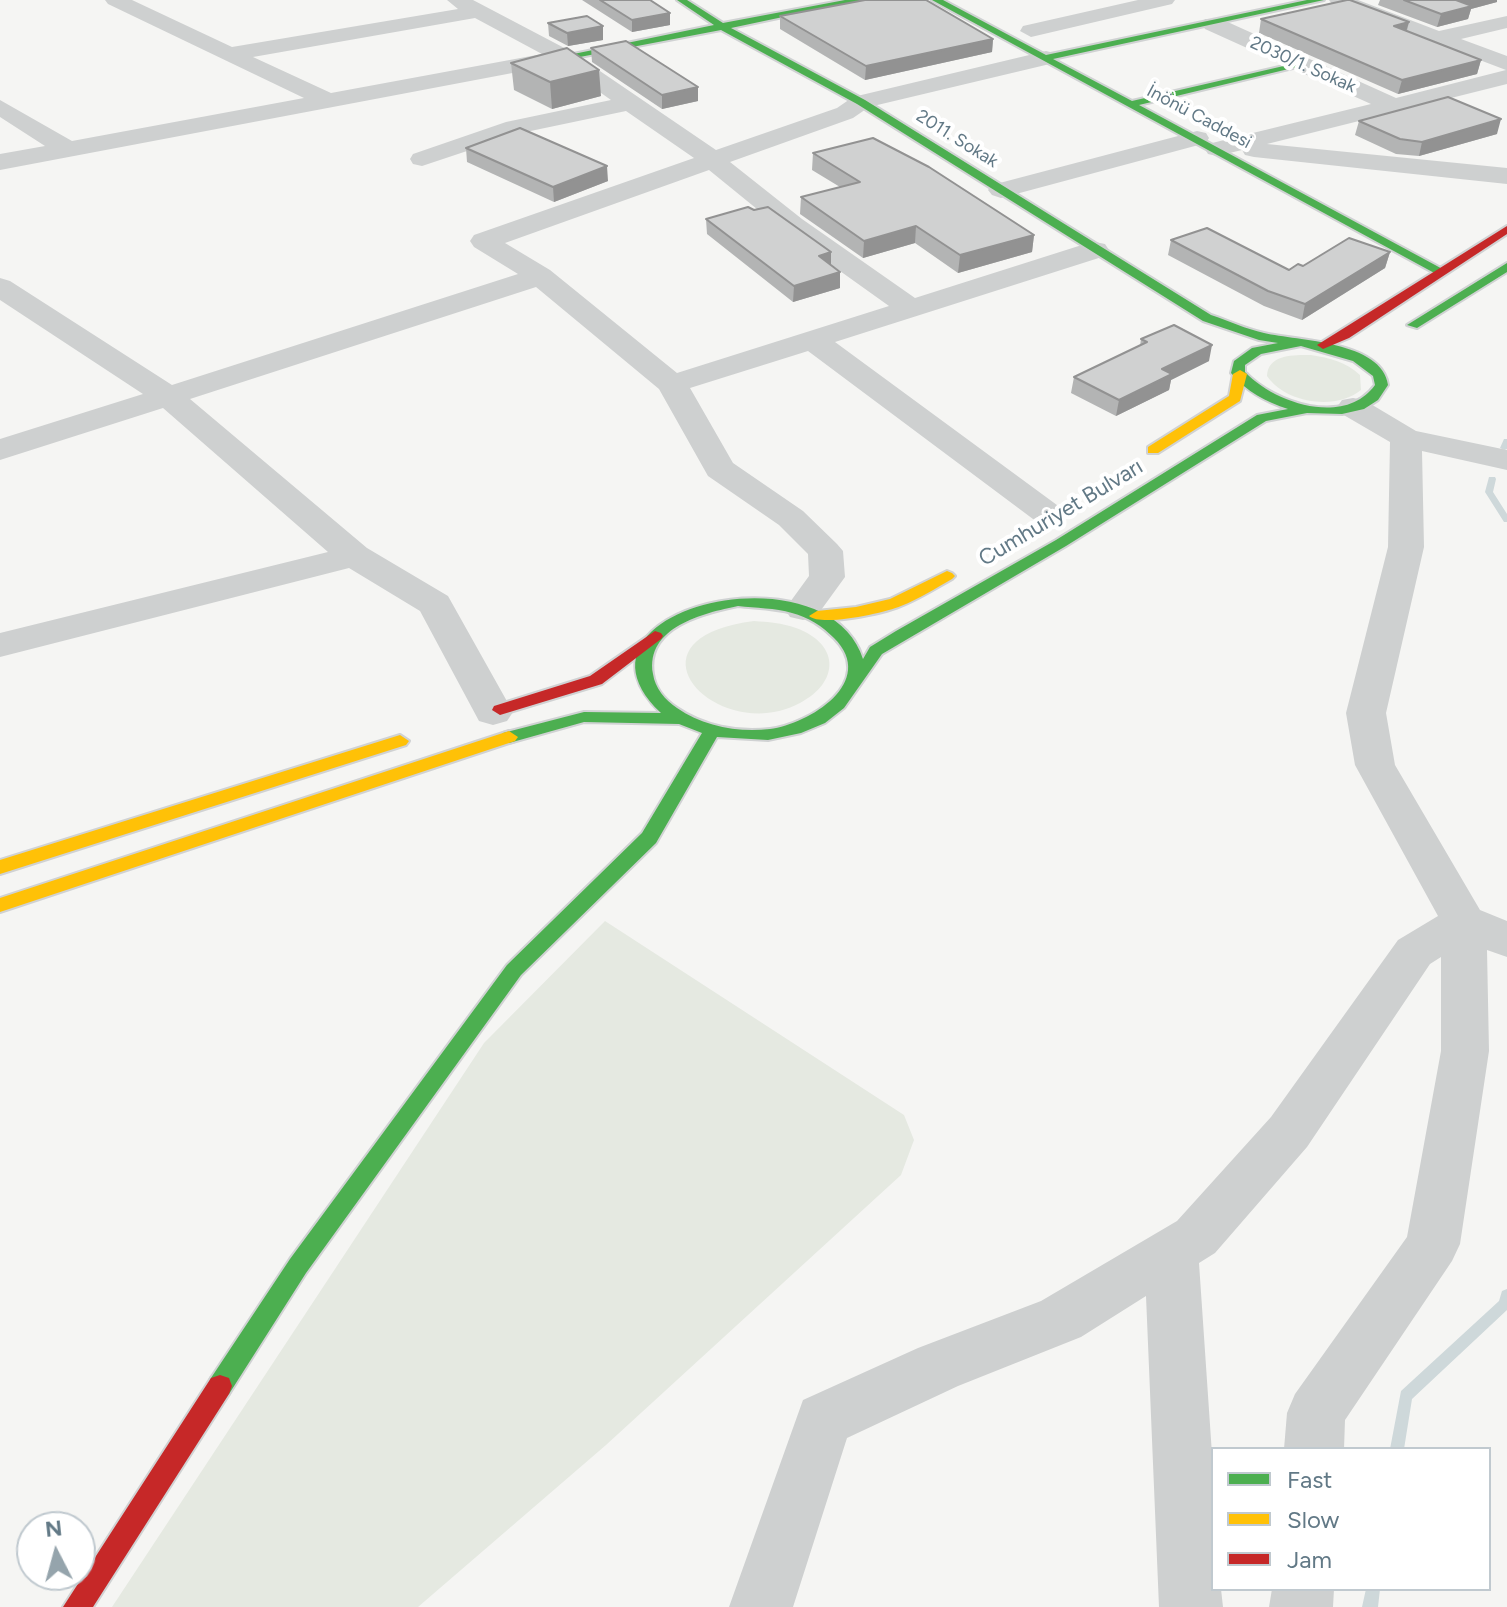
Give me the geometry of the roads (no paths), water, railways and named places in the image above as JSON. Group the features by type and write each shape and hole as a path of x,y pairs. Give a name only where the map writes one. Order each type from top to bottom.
{"street":[{"path":"115,0 330,102"},
{"name":"2011. Sokak","path":"681,0 721,26 861,102 1207,318"},
{"path":"0,162 859,0"},
{"name":"İnönü Caddesi","path":"936,0 1132,104 1216,144 1442,272"},
{"path":"1031,31 1165,0"},
{"path":"810,612 827,577 825,551 791,518 720,469 672,384 540,276 484,241 710,158 845,113 861,102 1072,52 1213,24 1288,3 1320,0"},
{"path":"1339,0 1507,64"},
{"path":"231,54 466,6 564,57 710,158 793,225 912,309"},
{"path":"1435,38 1507,22"},
{"name":"2030/1. Sokak","path":"1213,24 1393,105"},
{"path":"1132,104 1298,64"},
{"path":"1001,190 1306,127 1507,77"},
{"path":"422,159 515,127 629,103"},
{"path":"0,107 67,149"},
{"path":"1306,127 1378,161"},
{"path":"1216,144 1507,176"},
{"path":"1284,185 1378,161"},
{"path":"1323,345 1345,335 1507,229"},
{"path":"672,384 1095,250"},
{"path":"1401,332 1507,267"},
{"path":"0,450 540,276"},
{"path":"0,287 168,396 354,556 435,604 483,715 596,680 677,619 706,607 749,601 771,602 810,612 830,622 849,640 858,660 856,682 843,703 819,720 788,731 750,735 712,731 680,719 656,701 644,680 643,657 655,636"},
{"path":"1207,318 1263,337 1323,345 1353,355 1374,370 1380,381 1378,392 1369,401 1353,407 1307,409 1263,396 1248,385 1233,349 1207,318"},
{"path":"813,340 1046,517"},
{"path":"1136,461 1235,398 1240,369 1247,354 1261,347 1301,342"},
{"path":"1374,370 1375,347"},
{"path":"1353,407 1406,438 1507,460"},
{"name":"Cumhuriyet Bulvarı","path":"856,682 876,651 902,634 1061,543 1262,418 1307,409"},
{"path":"1314,1447 1316,1413 1433,1244 1486,931 1375,765 1366,713 1406,547 1406,438"},
{"path":"0,645 354,556"},
{"path":"810,612 856,612 895,603 969,564"},
{"path":"0,905 523,733 584,717 680,719"},
{"path":"77,1607 298,1266 514,970 649,838 712,731"},
{"path":"0,867 414,737"},
{"path":"761,1607 824,1420 938,1367 1061,1319 1196,1237 1289,1132 1414,952 1486,931"},
{"path":"1171,1253 1191,1607"}],"waterway":[{"path":"1504,448 1507,441"},
{"path":"1492,479 1489,492 1507,520"},
{"path":"1397,1447 1406,1396 1504,1304 1507,1295"},
{"path":"1370,1607 1373,1591"}]}
